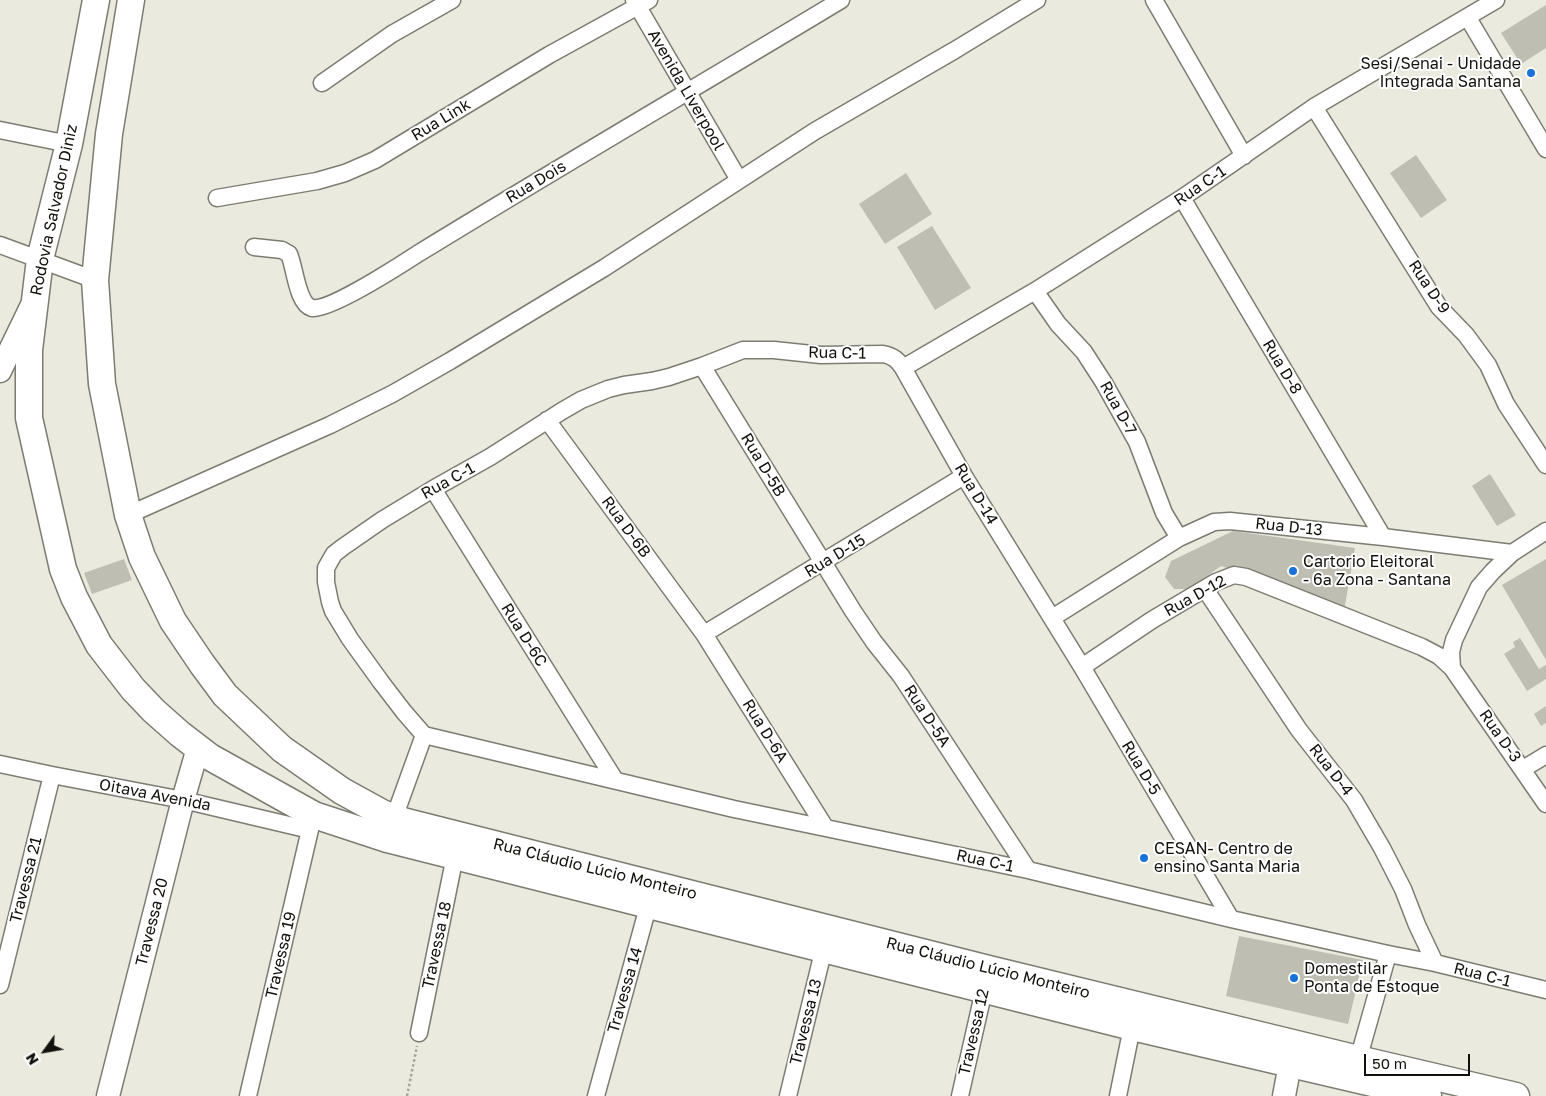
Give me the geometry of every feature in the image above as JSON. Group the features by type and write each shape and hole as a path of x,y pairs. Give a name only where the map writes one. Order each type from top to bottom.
{"main road":[{"name":"Rodovia Salvador Diniz","path":"96,0 69,144 40,259 29,350 29,418 63,569 74,597 99,645 121,674 154,710 180,734 210,757 312,822 390,828 458,846"},
{"name":"Rodovia Salvador Diniz","path":"131,0 109,134 95,280 102,384 128,515 142,557 173,620 225,695 282,749 342,791 390,828"},
{"path":"82,74 117,83"},
{"name":"Rua Cláudio Lúcio Monteiro","path":"458,846 986,979 1356,1069 1516,1096"},
{"name":"Rua Cláudio Lúcio Monteiro","path":"651,894 824,948 986,979 1132,1027 1292,1053"},
{"name":"Rua Cláudio Lúcio Monteiro","path":"1356,1069 1428,1096"}],"street":[{"path":"322,83 392,34 452,0"},
{"name":"Rua Dois","path":"254,247 285,251 291,259 300,293 306,304 312,308 338,300 388,272 841,0"},
{"path":"128,515 330,425 392,394 604,268 815,131 1037,0"},
{"path":"1154,0 1244,156"},
{"name":"Rua C-1","path":"1496,0 1314,106 1182,198 1035,291 903,368 896,360 887,355 821,354 758,349 737,352 662,379 608,389 572,405 490,458 433,489 348,542 328,562 325,576 330,602 340,623 381,682 424,735 734,809 1028,870 1231,919 1546,990"},
{"name":"Avenida Liverpool","path":"640,2 688,92 739,180"},
{"name":"Rua Link","path":"217,198 317,181 345,173 375,160 640,2"},
{"path":"1468,18 1546,149"},
{"name":"Rua D-9","path":"1314,106 1439,307 1466,335 1488,365 1506,404 1546,465"},
{"path":"0,130 69,144"},
{"name":"Rua D-8","path":"1182,198 1383,537"},
{"path":"0,245 95,280"},
{"name":"Rua D-7","path":"1035,291 1058,324 1084,352 1104,382 1136,442 1164,513 1179,538"},
{"path":"0,371 34,299"},
{"name":"Rua D-5B","path":"702,366 823,563"},
{"name":"Rua D-14","path":"903,368 964,476 1052,618"},
{"name":"Rua D-6B","path":"548,420 704,634"},
{"name":"Rua D-15","path":"704,634 964,476"},
{"name":"Rua D-6C","path":"433,489 615,780"},
{"name":"Rua D-13","path":"1052,618 1179,538 1214,522 1230,521 1512,552"},
{"path":"1452,668 1451,652 1454,640 1479,587 1512,552 1546,531"},
{"name":"Rua D-5A","path":"823,563 865,629 901,676 1028,870"},
{"name":"Rua D-12","path":"1082,668 1152,620 1205,589 1234,575 1246,577 1422,647 1439,656 1452,668"},
{"name":"Rua D-4","path":"1205,589 1299,730 1354,800 1403,889 1435,964"},
{"name":"Rua D-5","path":"1052,618 1231,919"},
{"name":"Rua D-6A","path":"704,634 826,827"},
{"name":"Rua D-3","path":"1452,668 1546,804"},
{"path":"390,828 424,735"},
{"name":"Travessa 20","path":"108,1096 183,800 198,748"},
{"path":"1523,769 1546,755"},
{"name":"Oitava Avenida","path":"0,764 183,800 312,822"},
{"name":"Travessa 21","path":"0,986 52,775"},
{"name":"Travessa 19","path":"248,1096 312,822"},
{"name":"Travessa 18","path":"419,1033 458,846"},
{"name":"Travessa 14","path":"596,1096 651,894"},
{"name":"Travessa 13","path":"788,1096 824,948"},
{"path":"1356,1069 1388,954"},
{"name":"Travessa 12","path":"960,1096 986,979"},
{"path":"1118,1096 1132,1027"},
{"path":"1284,1096 1292,1053"}],"path":[{"path":"407,1096 419,1033"}],"building":[{"path":"1546,5 1546,48 1521,64 1501,33"},
{"path":"1416,155 1447,200 1421,218 1390,173"},
{"path":"906,173 932,214 885,244 859,204"},
{"path":"932,226 971,288 935,310 897,247"},
{"path":"1490,474 1516,515 1497,526 1472,486"},
{"name":"Cartorio Eleitoral - 6ª Zona - Santana","path":"1233,531 1355,548 1344,611 1221,566 1189,589 1174,589 1165,577 1171,561"},
{"path":"124,559 132,580 92,594 84,573"},
{"path":"1546,559 1546,660 1502,585"},
{"path":"1520,638 1539,669 1546,665 1546,679 1527,691 1504,654 1515,647 1513,642"},
{"path":"1546,706 1546,723 1541,726 1534,714"},
{"name":"Domestilar Ponta de Estoque","path":"1239,936 1363,960 1348,1024 1226,996"}],"place":[{"name":"Sesi/Senai - Unidade Integrada Santana","path":"1531,73"},
{"name":"Cartorio Eleitoral - 6ª Zona - Santana","path":"1293,571"},
{"name":"CESAN- Centro de ensino Santa Maria","path":"1144,858"},
{"name":"Domestilar Ponta de Estoque","path":"1294,978"}]}
